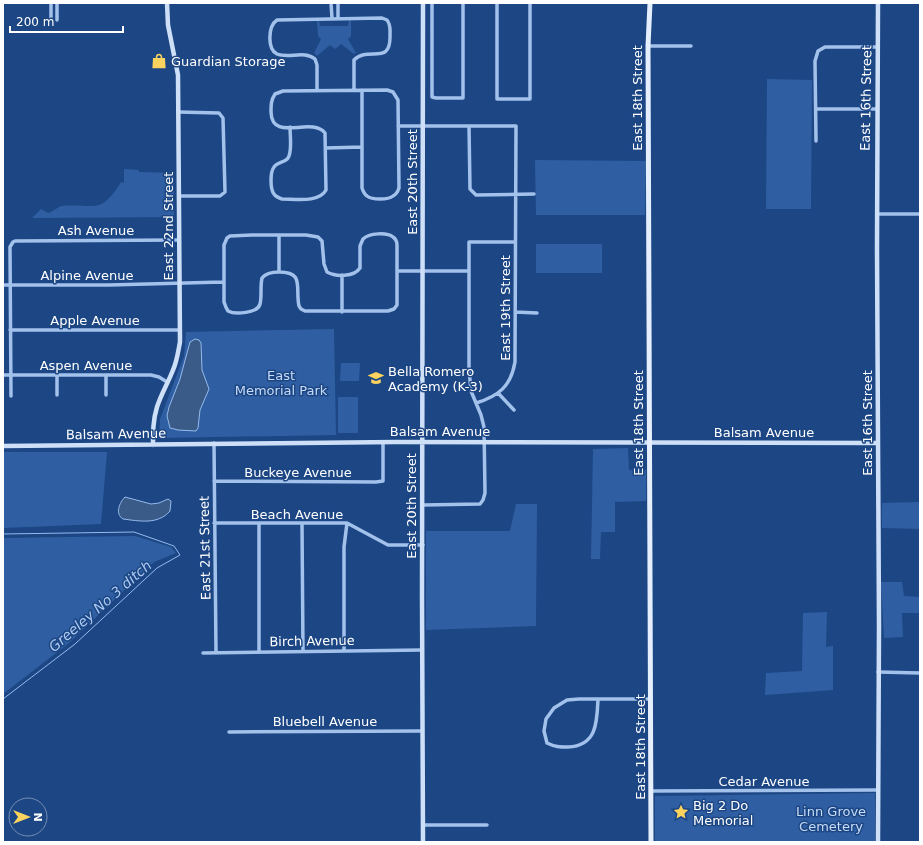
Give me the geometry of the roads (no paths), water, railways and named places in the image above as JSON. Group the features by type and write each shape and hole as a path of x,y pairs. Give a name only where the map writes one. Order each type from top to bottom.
{"main road":[{"name":"East 18th Street","path":"650,3 648,46 651,842"}],"street":[{"path":"51,3 51,20"},
{"path":"57,3 57,20"},
{"name":"East 22nd Street","path":"153,445 153,430 157,408 173,371 180,342 178,75 168,25 167,3"},
{"path":"331,3 332,18"},
{"path":"338,3 338,18"},
{"name":"East 20th Street","path":"423,3 423,842"},
{"path":"432,3 432,97 463,98 463,3"},
{"path":"497,3 497,99 530,99 530,3"},
{"name":"East 16th Street","path":"878,3 878,842"},
{"path":"318,91 317,66 315,59 308,55 280,55 272,49 271,29 274,22 280,19 382,18 389,23 390,43 387,51 380,54 361,55 354,60 354,90"},
{"path":"648,46 691,46"},
{"path":"816,141 816,62 818,51 825,47 878,47"},
{"path":"290,127 289,155 286,160 276,164 272,171 272,190 278,198 282,199 317,198 324,195 326,187 325,133 320,128 276,126 272,120 271,100 275,94 283,91 318,91 354,90 362,90 387,90 393,92 398,100 399,188 394,196 389,198 373,198 367,196 362,188 362,90"},
{"path":"816,109 877,109"},
{"path":"178,112 219,113 224,118 225,192 223,195 179,196"},
{"path":"398,126 469,126 470,189 472,192 476,195 534,194"},
{"name":"East 19th Street","path":"469,126 516,126 516,350 514,369 506,386 487,400 476,403"},
{"path":"326,148 362,147"},
{"path":"877,214 920,214"},
{"path":"279,235 279,272"},
{"path":"314,235 319,238 323,246 324,264 326,270 332,274 342,275 357,272 360,265 361,242 363,239 369,235 388,235 395,238 398,246 398,302 394,309 388,311 309,312 300,308 298,303 296,277 289,273 279,272 266,274 262,278 260,304 256,310 253,312 231,312 226,308 224,302 223,282 224,245 227,238 233,236 314,235"},
{"name":"Ash Avenue","path":"10,285 10,247 13,242 16,241 179,240"},
{"path":"423,505 480,504 482,502 485,493 483,421 471,391 469,369 469,242 515,242"},
{"path":"398,271 468,271"},
{"path":"342,275 342,312"},
{"name":"Alpine Avenue","path":"3,285 109,285 223,282"},
{"path":"10,285 11,396"},
{"path":"515,312 537,313"},
{"name":"Apple Avenue","path":"10,330 180,330"},
{"name":"Aspen Avenue","path":"3,375 151,375 159,377 167,382"},
{"path":"57,395 58,375"},
{"path":"106,375 106,395"},
{"path":"498,393 514,410"},
{"name":"Balsam Avenue","path":"3,446 383,442 878,443"},
{"name":"Buckeye Avenue","path":"214,482 383,481 383,442"},
{"name":"East 21st Street","path":"214,443 216,652"},
{"name":"Beach Avenue","path":"214,523 347,523 388,545 423,545"},
{"path":"259,652 260,523"},
{"path":"302,523 303,652"},
{"path":"344,651 344,547 347,523"},
{"name":"Birch Avenue","path":"203,653 422,650"},
{"path":"878,672 920,673"},
{"path":"598,699 598,719 590,739 583,744 576,746 555,747 547,743 544,731 546,719 554,708 567,700 580,699 598,699 650,699"},
{"name":"Bluebell Avenue","path":"228,732 422,731"},
{"name":"Cedar Avenue","path":"651,791 878,790"},
{"path":"423,826 487,825"}],"waterway":[{"name":"Greeley No 3 ditch","path":"3,534 134,532 174,546 180,555 157,568 75,644 3,699"}],"place":[{"name":"Guardian Storage","path":"159,61"},
{"name":"Bella Romero Academy (K-3)","path":"376,378"},
{"name":"Big 2 Do Memorial","path":"681,812"}],"park label":[{"name":"East Memorial Park","path":"281,382"},
{"name":"Linn Grove Cemetery","path":"831,818"}]}
